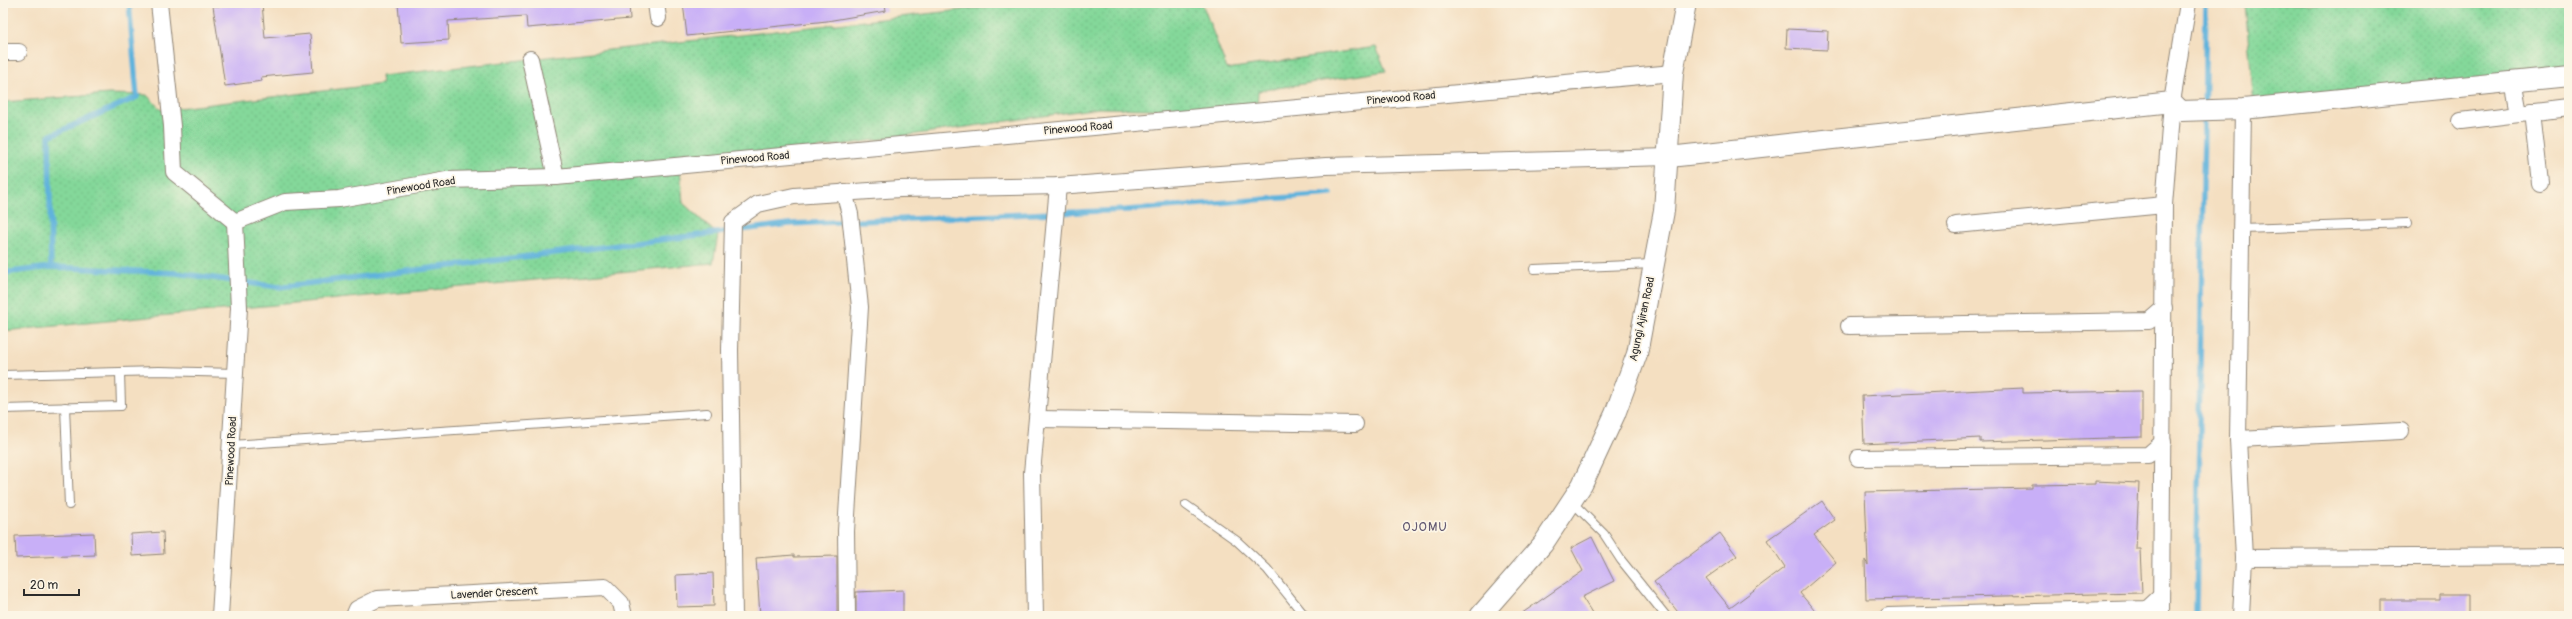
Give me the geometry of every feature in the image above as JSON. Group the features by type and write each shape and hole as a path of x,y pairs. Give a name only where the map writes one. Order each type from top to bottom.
{"street":[{"path":"159,3 168,104 172,126 174,172 235,222"},
{"name":"Agungi Ajiran Road","path":"1480,616 1543,544 1582,485 1615,414 1637,354 1664,211 1669,157 1673,73 1686,3"},
{"path":"2161,616 2164,205 2188,3"},
{"path":"530,59 556,177"},
{"name":"Pinewood Road","path":"220,616 239,308 235,222 285,202 339,199 447,180 556,177 1673,73"},
{"path":"734,616 730,350 733,222 758,204 794,196 844,192 900,189 1058,186 1326,166 1669,157 2176,106 2240,109 2569,76"},
{"path":"2513,81 2525,113 2540,182"},
{"path":"2461,121 2569,108"},
{"path":"2240,109 2242,229 2238,439 2244,558 2241,616"},
{"path":"1035,616 1032,473 1039,419 1058,186"},
{"path":"844,192 850,214 860,307 846,531 847,616"},
{"path":"1956,225 2164,205"},
{"path":"1849,326 2150,321 2164,308"},
{"path":"1039,419 1355,424"},
{"path":"2238,439 2401,431"},
{"path":"1858,458 2148,455 2163,442"},
{"path":"2244,558 2569,556"},
{"name":"Lavender Crescent","path":"354,616 357,609 377,599 605,587 621,603 624,616"},
{"path":"1888,616 2147,609 2161,596"}],"lane":[{"path":"2242,229 2408,223"},
{"path":"1534,269 1654,264"},
{"path":"3,409 121,406 120,373"},
{"path":"3,375 236,373"},
{"path":"65,407 69,505"},
{"path":"231,445 707,413"},
{"path":"1571,501 1604,534 1621,560 1666,616"},
{"path":"1186,505 1237,541 1267,569 1304,616"}],"green space":[{"path":"1022,3 1202,3 1227,69 1376,47 1386,71 1258,91 1257,111 1099,108 680,168 683,203 718,235 713,263 3,331 3,102 109,94 147,95 161,110 382,84 381,76"},
{"path":"2245,3 2569,3 2569,81 2255,117"}],"building":[{"path":"219,3 262,3 265,38 310,34 313,72 261,77 262,81 225,86 213,6 220,6"},
{"path":"398,3 629,3 630,19 527,28 526,16 448,21 449,40 401,43"},
{"path":"683,3 885,3 886,11 827,21 687,36"},
{"path":"1787,29 1828,31 1827,50 1786,48"},
{"path":"2023,388 2023,393 2142,391 2142,437 1980,442 1980,438 1864,444 1862,396"},
{"path":"2095,481 2139,483 2136,549 2140,549 2142,593 1866,599 1865,560 1868,565 1865,492 2032,488 2032,485 2095,484"},
{"path":"1822,501 1835,520 1814,535 1836,562 1800,593 1819,616 1681,616 1654,582 1720,533 1737,556 1706,578 1730,608 1785,567 1767,540"},
{"path":"163,532 164,554 132,556 131,534"},
{"path":"94,533 95,555 16,558 15,536"},
{"path":"1592,537 1614,581 1582,597 1594,616 1518,616 1583,571 1571,548"},
{"path":"794,555 794,557 837,556 837,614 760,616 756,558"},
{"path":"713,573 714,606 677,607 676,575"},
{"path":"903,590 903,616 856,616 856,592"},
{"path":"2440,595 2468,595 2468,616 2381,616 2381,600 2440,600"}],"waterway":[{"path":"3,273 51,267 49,136 137,97 129,3"},
{"path":"2196,616 2206,3"},
{"path":"51,267 176,273 279,287 789,224 1126,210 1331,194"}],"district":[{"name":"OJOMU","path":"1425,527"}]}
